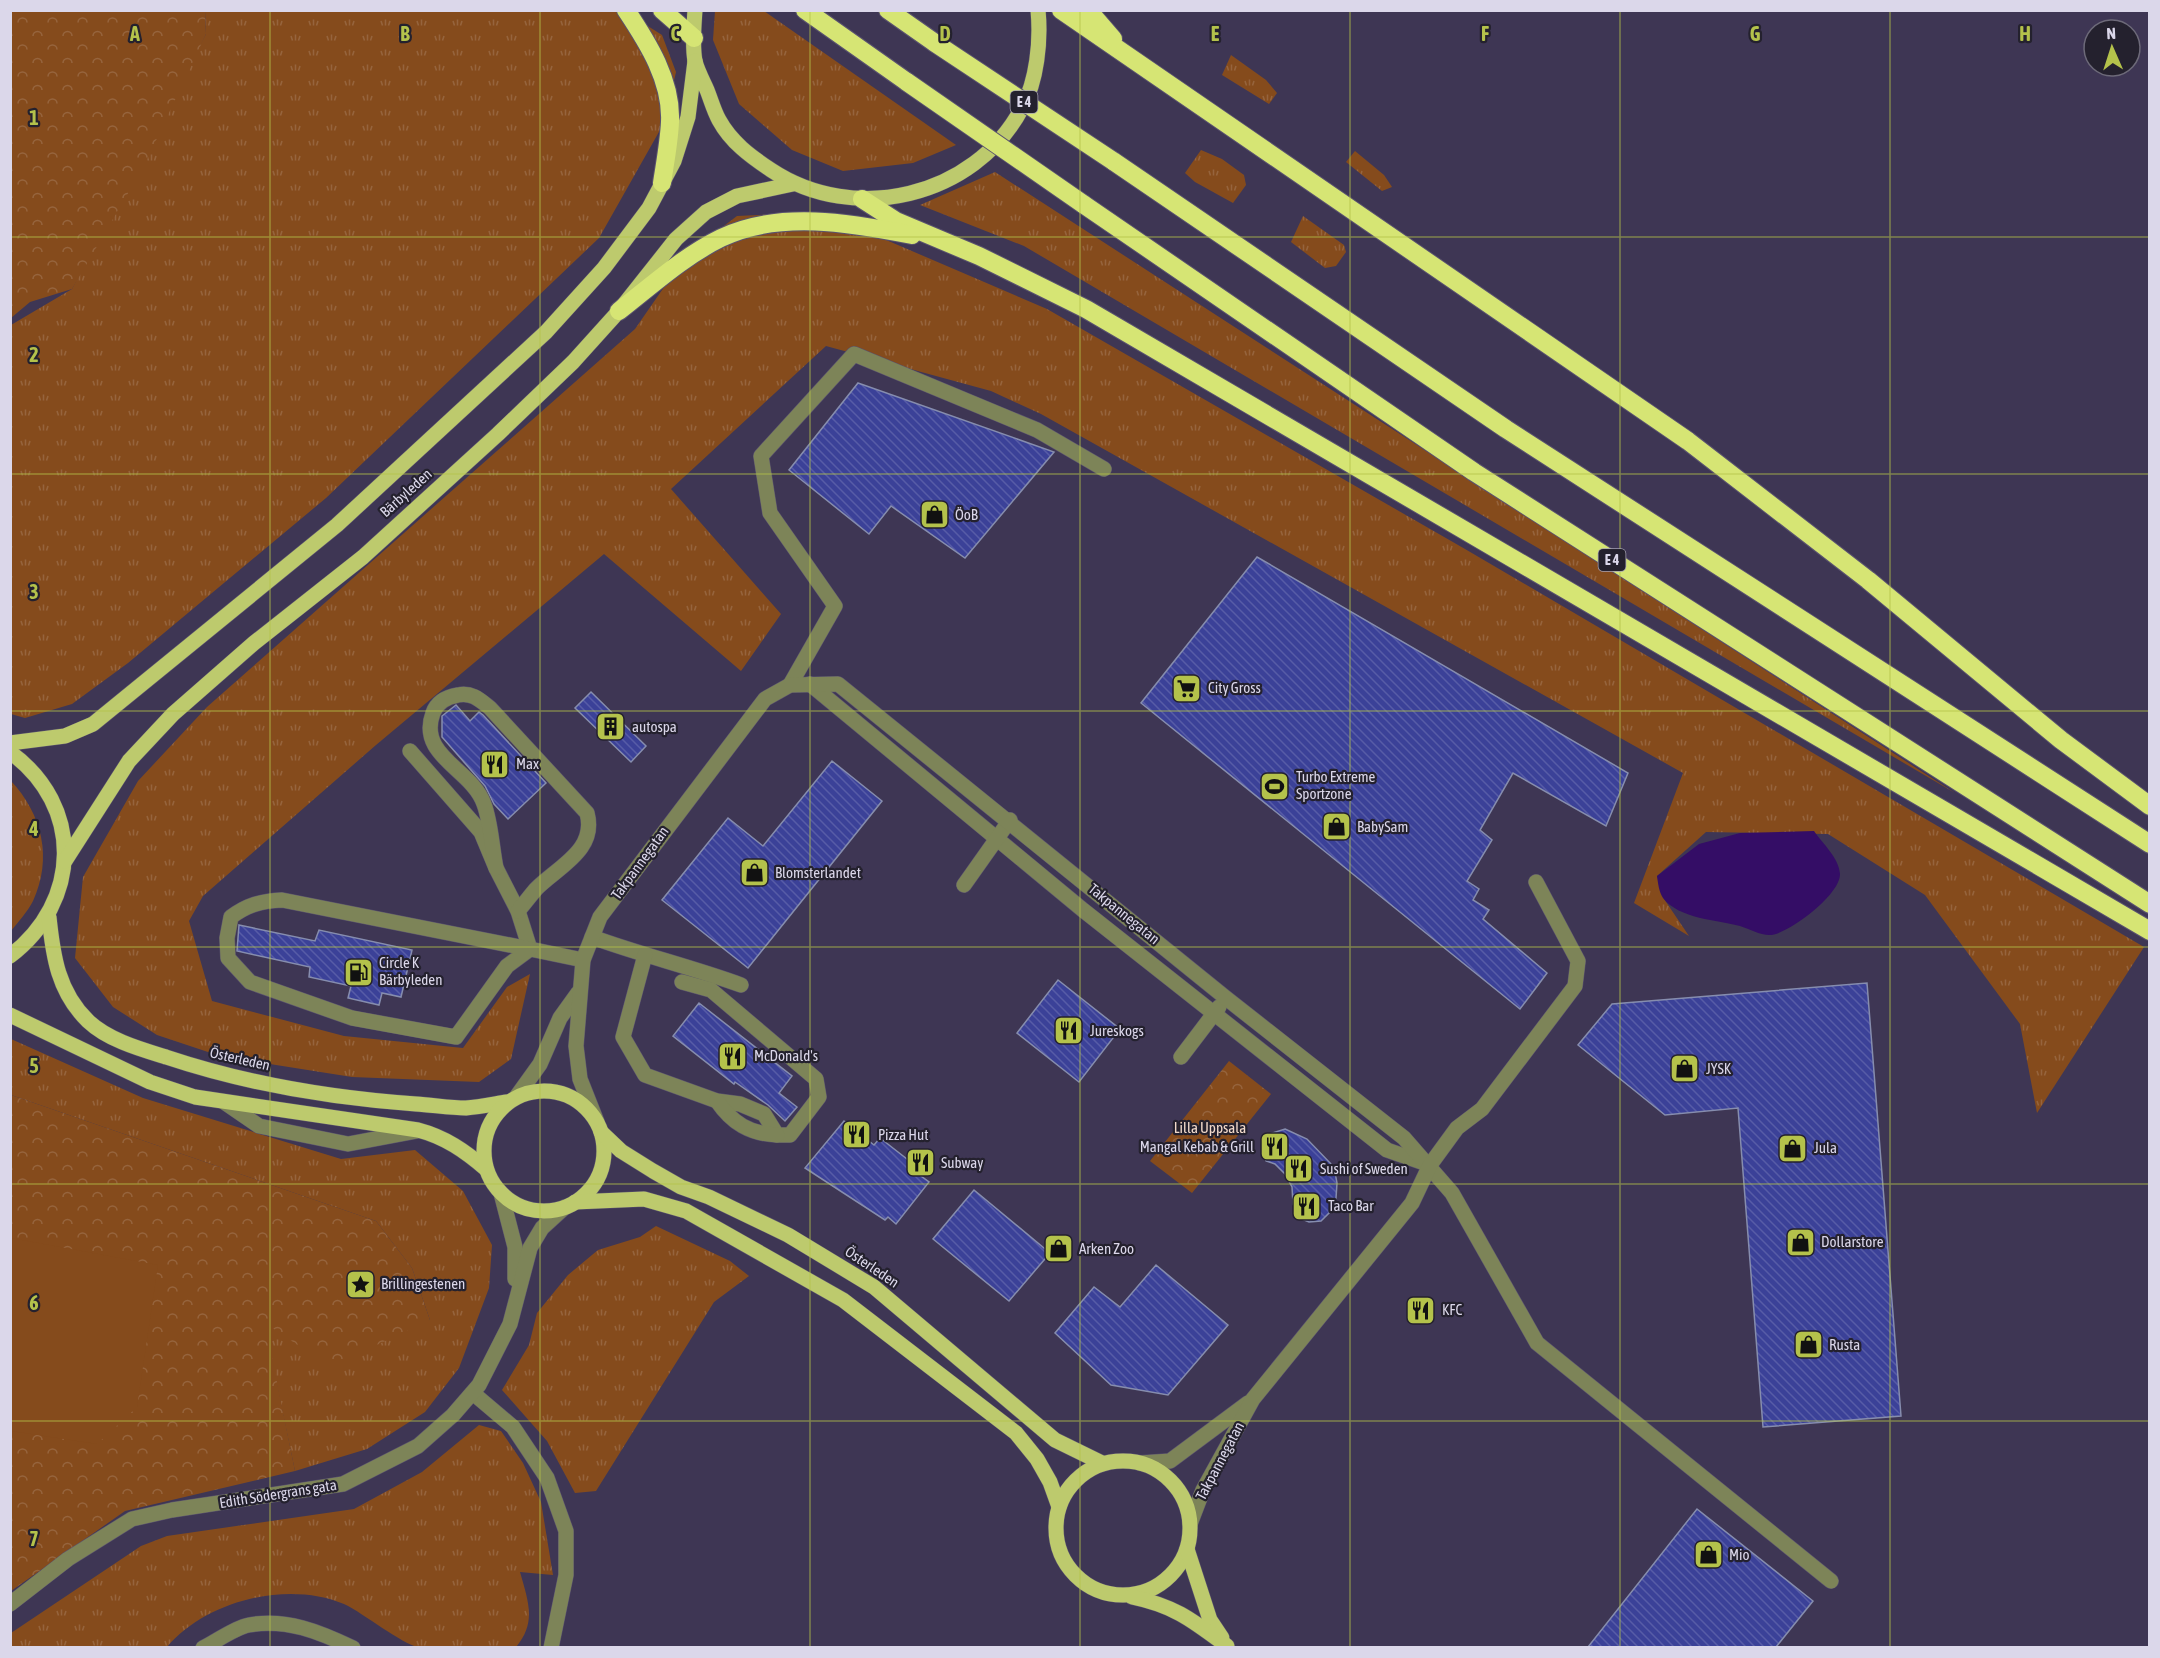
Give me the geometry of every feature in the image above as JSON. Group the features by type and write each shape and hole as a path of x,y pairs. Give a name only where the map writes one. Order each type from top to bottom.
{"highway":[{"path":"626,10 648,43 664,82 670,120 662,183"},
{"path":"663,10 694,38"},
{"name":"E 4","path":"805,10 1474,472 2150,904"},
{"name":"E 4","path":"888,10 1506,429 2150,844"},
{"path":"1060,10 1688,441 1868,580 2061,740 2150,806"},
{"path":"1088,10 1134,62"},
{"path":"862,199 896,221 949,243 1086,309 2150,930"},
{"path":"619,311 674,268 720,238 758,225 801,222 842,224 949,243"}],"main road":[{"path":"694,10 695,61 719,120 745,153 793,184 862,199 902,196 943,183 988,151 1010,128 1023,106 1035,69 1040,27 1038,10"},
{"name":"Bärbyleden","path":"10,743 65,736 93,724 337,525 546,332 604,268 650,207 674,161 688,117 695,61"},
{"name":"Bärbyleden","path":"65,861 129,761 173,714 254,643 380,542 532,402 573,362 619,311 676,239 706,212 737,196 793,184"},
{"path":"10,752 28,765 50,793 62,826 65,861 60,890 49,917 28,943 10,956"},
{"name":"Österleden","path":"49,917 53,956 63,988 69,998 90,1023 129,1046 216,1073 281,1087 364,1100 466,1108 512,1099"},
{"path":"10,1015 150,1082 195,1097 440,1136 469,1154 486,1169 501,1193 518,1205 538,1210 570,1204 644,1199 686,1211 843,1300 1016,1433 1037,1459 1050,1482 1059,1507"},
{"path":"486,1169 483,1151 486,1133 494,1116 512,1099 540,1090 562,1093 582,1104 599,1127 604,1148 597,1179 588,1192 570,1204"},
{"name":"Österleden","path":"599,1127 621,1151 653,1171 788,1235 874,1287 1055,1440 1102,1463"},
{"path":"1123,1595 1146,1591 1166,1580 1176,1570 1187,1549 1190,1524 1184,1501 1176,1487 1159,1472 1140,1463 1102,1463 1076,1480 1059,1507 1056,1531 1061,1553 1068,1567 1085,1584 1107,1593 1158,1602 1179,1611 1228,1646"},
{"path":"1187,1549 1210,1620 1228,1646"}],"street":[{"path":"790,685 835,606 770,513 761,456 854,354 1037,430 1104,469"},
{"name":"Takpannegatan","path":"810,684 996,838 1387,1150 1430,1165"},
{"name":"Takpannegatan","path":"599,1127 580,1079 576,1046 578,993 583,960 600,917 765,699 790,685 838,684 1010,820 1226,998 1404,1138 1430,1165"},
{"path":"496,868 485,805 467,779 435,748 430,734 430,720 436,705 460,694 475,696 490,708 587,813 591,828 584,844 560,870 536,889 519,911"},
{"path":"410,751 481,831 496,868 519,911 530,949"},
{"path":"964,885 1010,820"},
{"path":"1536,882 1578,961 1575,986 1482,1109 1457,1128 1430,1165 1452,1193 1537,1343 1831,1581"},
{"path":"530,949 507,966 456,1037 352,1018 250,982 228,958 227,938 231,917 243,907 282,900 530,949 583,960"},
{"path":"592,937 645,955 686,965 741,985"},
{"path":"645,955 623,1037 645,1075 717,1101 740,1104 764,1114 777,1135 790,1136 819,1097 816,1079 711,990 682,982"},
{"name":"Takpannegatan","path":"512,1099 540,1064 560,1018 578,993"},
{"path":"1181,1056 1226,998"},
{"path":"224,1102 259,1126 348,1144 418,1131"},
{"name":"Takpannegatan","path":"1190,1524 1203,1490 1253,1400 1412,1203 1430,1165"},
{"path":"501,1193 515,1247 515,1296"},
{"path":"515,1296 530,1248 542,1228 570,1204"},
{"name":"Edith Södergrans gata","path":"10,1604 68,1559 132,1519 172,1510 343,1484 418,1446 474,1394 510,1324 515,1296"},
{"path":"474,1394 513,1427 548,1478 566,1532 566,1575 551,1647"},
{"name":"Takpannegatan","path":"1140,1463 1170,1461 1253,1400"},
{"path":"202,1647 248,1625 286,1624 323,1633 353,1647"}],"green space":[{"path":"11,10 205,11 206,34 144,166 72,289 30,302 11,318"},
{"path":"205,11 624,11 662,35 676,72 664,123 599,238 326,498 128,663 72,704 25,718 11,714 11,325 72,289 206,34"},
{"path":"715,11 764,11 956,145 913,163 843,171 792,150 739,104 713,40"},
{"path":"1231,55 1266,80 1277,93 1269,104 1222,75"},
{"path":"1201,150 1222,159 1244,175 1246,185 1233,203 1195,182 1185,173"},
{"path":"1355,151 1384,175 1392,187 1382,191 1346,162"},
{"path":"995,172 1955,793 1024,246 920,205"},
{"path":"821,212 1047,309 1465,549 2144,947 2037,1113 2020,1024 1925,895 1828,834 1706,832 1657,876 1664,899 1689,936 1634,903 1683,773 1041,414 991,391 826,346 671,489 781,614 741,671 604,554 376,745 203,896 189,921 212,1001 344,1036 463,1048 507,987 530,974 511,1059 479,1082 352,1077 220,1056 157,1035 113,1007 75,958 83,877 138,781 207,707 635,329 687,254 737,216"},
{"path":"1303,216 1344,245 1346,252 1336,266 1325,268 1291,242"},
{"path":"11,781 22,794 37,822 43,853 39,885 33,901 11,931"},
{"path":"11,1039 143,1098 341,1159 415,1150 463,1191 492,1245 489,1288 459,1368 425,1412 367,1449 295,1471 264,1323 430,1320 412,1268 376,1221 11,1095"},
{"name":"Lilla Uppsala","path":"1229,1061 1271,1094 1192,1193 1150,1161"},
{"path":"11,1095 376,1221 412,1268 430,1320 330,1367 265,1323 295,1471 125,1511 11,1591"},
{"path":"656,1226 730,1261 749,1276 714,1302 596,1491 575,1493 547,1441 502,1390 529,1345 537,1313 568,1275 598,1250 640,1237"},
{"path":"11,1238 158,1265 137,1407 97,1444 11,1431"},
{"path":"479,1425 501,1431 523,1463 541,1502 553,1575 520,1572 528,1602 529,1620 523,1638 516,1647 420,1648 344,1604 322,1597 298,1594 249,1599 225,1607 183,1631 167,1647 11,1647 11,1633 141,1546 167,1536 354,1509 422,1472"}],"shaded area":[{"path":"1814,831 1837,862 1840,874 1838,882 1824,902 1779,933 1764,934 1740,926 1689,915 1670,905 1663,898 1657,876 1699,844 1740,833"}],"building":[{"path":"858,383 1054,452 965,558 891,506 869,534 789,470"},
{"path":"1257,557 1628,773 1606,826 1513,773 1480,830 1492,840 1467,881 1479,889 1473,900 1489,910 1483,919 1547,973 1520,1009 1141,703"},
{"name":"autospa","path":"591,692 646,746 631,762 575,708"},
{"name":"Max","path":"456,705 470,721 479,712 483,715 546,783 508,819 494,804 485,786 442,737 442,716"},
{"name":"Blomsterlandet","path":"832,761 882,801 748,968 662,900 728,818 763,846"},
{"name":"Circle K Bärbyleden","path":"239,925 315,941 319,930 412,950 401,997 382,993 379,1005 348,998 351,986 309,977 310,967 237,951"},
{"name":"Jureskogs","path":"1058,980 1120,1029 1079,1082 1017,1033"},
{"path":"1867,983 1901,1416 1763,1427 1738,1108 1665,1115 1578,1045 1612,1004"},
{"name":"McDonald's","path":"699,1003 792,1076 779,1093 797,1107 785,1121 768,1105 735,1082 734,1084 673,1036"},
{"path":"844,1121 874,1145 880,1138 907,1159 914,1151 930,1164 921,1176 929,1182 896,1224 888,1217 885,1220 805,1168"},
{"path":"1285,1129 1307,1139 1334,1167 1337,1183 1336,1198 1330,1212 1321,1221 1309,1222 1299,1218 1293,1204 1292,1187 1285,1174 1275,1164 1266,1161 1262,1151 1266,1135"},
{"path":"974,1190 1050,1253 1009,1301 933,1239"},
{"path":"1156,1265 1228,1325 1168,1395 1111,1385 1055,1333 1094,1287 1120,1307"},
{"name":"Mio","path":"1697,1509 1813,1601 1776,1647 1588,1647"}],"place":[{"name":"ÖoB","path":"934,515"},
{"name":"City Gross","path":"1187,688"},
{"name":"autospa","path":"611,727"},
{"name":"Max","path":"495,764"},
{"name":"Turbo Extreme Sportzone","path":"1275,786"},
{"name":"BabySam","path":"1336,827"},
{"name":"Blomsterlandet","path":"754,873"},
{"name":"Circle K Bärbyleden","path":"358,972"},
{"name":"Jureskogs","path":"1069,1031"},
{"name":"McDonald's","path":"733,1056"},
{"name":"JYSK","path":"1685,1069"},
{"name":"Pizza Hut","path":"857,1135"},
{"name":"Mangal Kebab & Grill","path":"1275,1147"},
{"name":"Jula","path":"1793,1148"},
{"name":"Subway","path":"920,1163"},
{"name":"Sushi of Sweden","path":"1299,1169"},
{"name":"Taco Bar","path":"1307,1206"},
{"name":"Dollarstore","path":"1800,1242"},
{"name":"Arken Zoo","path":"1058,1249"},
{"name":"Brillingestenen","path":"360,1284"},
{"name":"KFC","path":"1421,1310"},
{"name":"Rusta","path":"1808,1345"},
{"name":"Mio","path":"1708,1555"}]}
